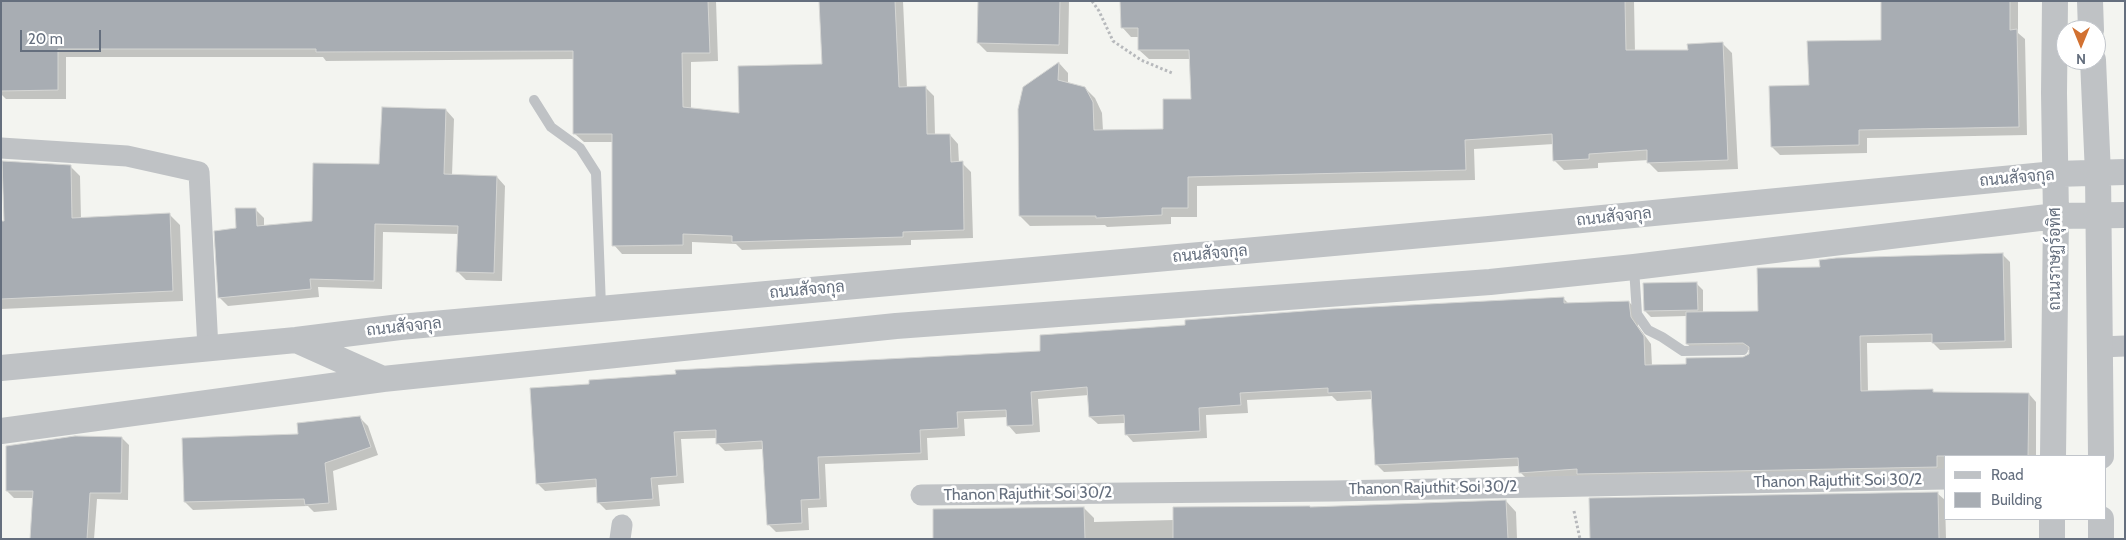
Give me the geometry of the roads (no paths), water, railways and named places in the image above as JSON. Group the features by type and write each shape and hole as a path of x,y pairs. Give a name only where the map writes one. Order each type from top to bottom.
{"street":[{"name":"ถนนราษฏร์อุทิศ","path":"2053,455 2056,216 2055,1"},
{"path":"2090,1 2091,20"},
{"path":"2093,70 2098,217 2112,346 2101,455"},
{"path":"1,148 126,156 198,172 208,349"},
{"name":"ถนนสัจจกุล","path":"1,368 208,349 400,327 601,308 1489,229 2055,174 2125,172"},
{"path":"1,431 383,380 896,326 1490,282 1634,267 2056,216 2098,217 2125,215"},
{"path":"296,340 383,380"},
{"name":"Thanon Rajuthit Soi 30/2","path":"921,496 1944,479"},
{"path":"2052,520 2052,539"},
{"path":"2101,539 2102,520"}],"lane":[{"path":"534,100 551,127 580,148 596,173 601,308"},
{"path":"1634,267 1637,314 1648,330 1683,351 1743,350"}]}
